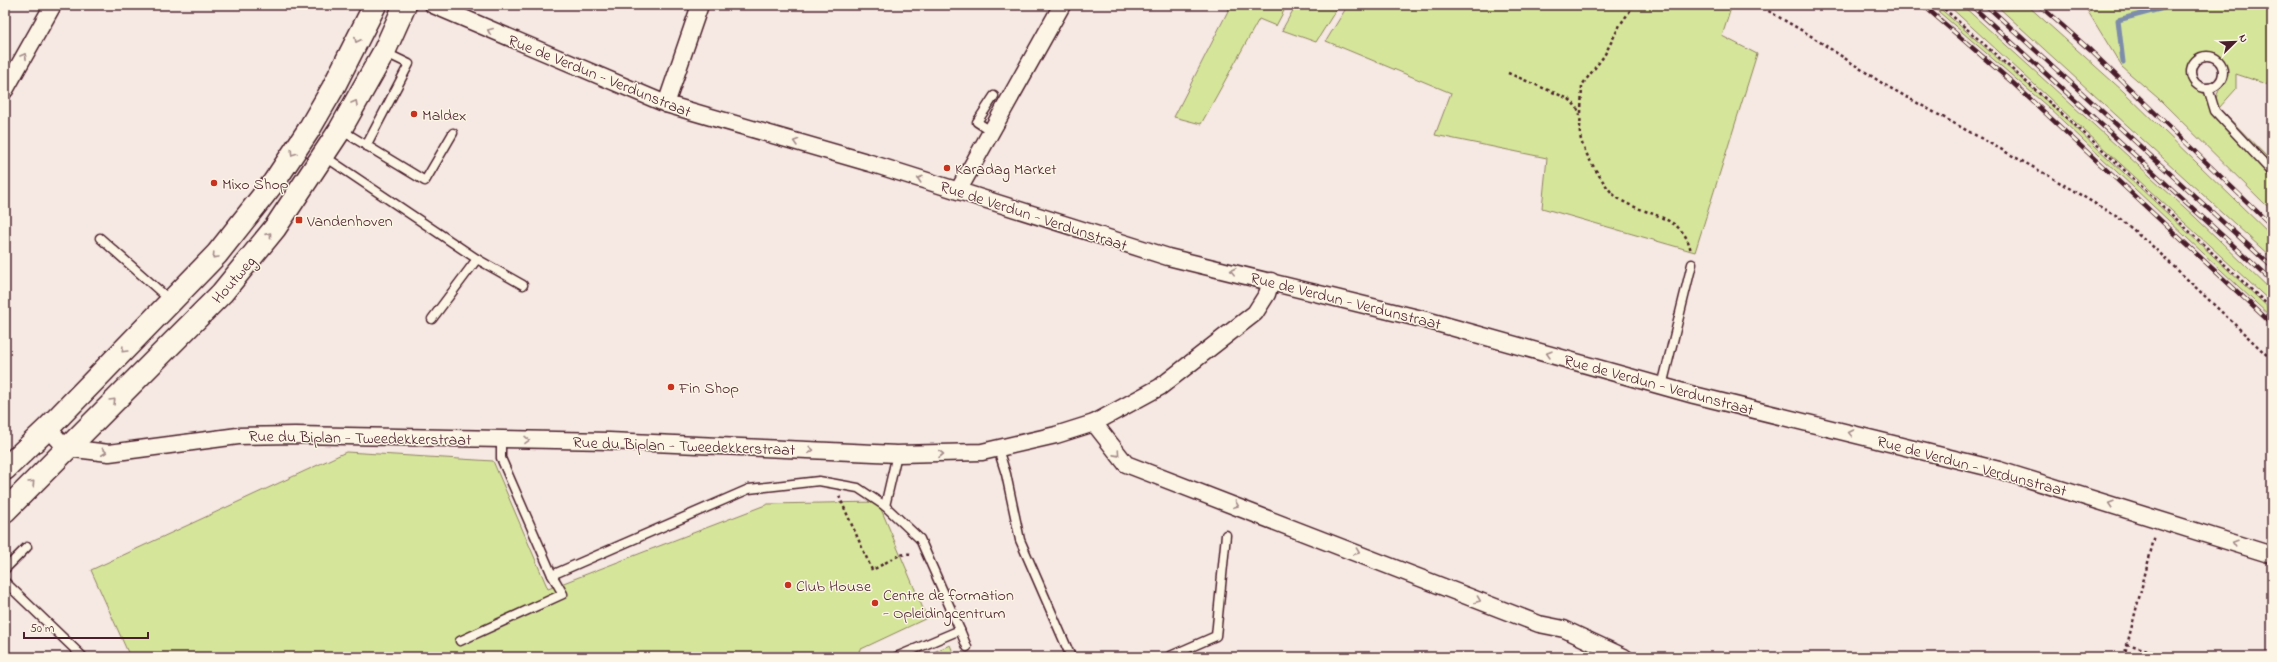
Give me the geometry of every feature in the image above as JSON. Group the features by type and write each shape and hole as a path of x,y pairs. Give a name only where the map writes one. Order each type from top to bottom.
{"main road":[{"name":"Houtweg","path":"8,466 48,428 217,254 274,182 308,131 333,88 375,5"},
{"name":"Houtweg","path":"5,510 222,293 276,228 340,130 384,52 406,5"}],"street":[{"path":"5,90 53,5"},
{"path":"666,104 700,5"},
{"path":"958,191 990,131 1062,5"},
{"name":"Rue de Verdun - Verdunstraat","path":"440,7 666,104 870,163 1168,257 1271,281 1433,322 1662,386 1999,470 2272,555"},
{"name":"Rue du Biplan - Tweedekkerstraat","path":"66,448 109,453 238,436 295,435 501,439 898,454 948,454 998,450 1094,423 1160,386 1212,348 1255,313 1267,294 1271,281"},
{"path":"1094,423 1126,464 1539,624 1564,629 1624,657"},
{"path":"48,428 66,448"}],"lane":[{"path":"366,146 409,64 384,52"},
{"path":"2204,56 2209,56 2219,61 2223,74 2218,83 2208,88 2198,85 2191,75 2192,65 2196,60 2204,56"},
{"path":"2208,88 2215,111 2272,172"},
{"path":"990,131 977,122 994,96"},
{"path":"340,130 425,181 454,132"},
{"path":"324,156 477,259 523,286"},
{"path":"100,238 171,301"},
{"path":"432,319 477,259"},
{"path":"1662,386 1692,264"},
{"path":"460,641 563,594 552,575 501,458 501,439"},
{"path":"998,450 1006,474 1020,540 1071,657"},
{"path":"885,506 898,454"},
{"path":"552,575 748,489 819,481 858,488 885,506 920,539 967,647"},
{"path":"1168,657 1216,636 1223,580 1226,535"},
{"path":"5,569 27,547"},
{"path":"5,582 83,657"},
{"path":"896,657 960,630"}],"path":[{"path":"1634,5 1620,25 1604,56 1582,85 1581,142 1611,192 1630,204 1662,217 1682,230 1690,245 1692,264"},
{"path":"1758,5 1808,34 1885,85 2049,176 2120,218 2147,241 2272,360"},
{"path":"1940,5 2104,151 2272,309"},
{"path":"1508,73 1569,99 1581,113"},
{"path":"835,484 835,493 840,497 872,570 888,563 898,554 919,554"},
{"path":"2124,657 2159,519"},
{"path":"2127,644 2172,657"}],"green space":[{"path":"1231,5 1287,5 1276,26 1259,19 1201,124 1174,117"},
{"path":"1296,5 1339,5 1316,42 1282,30"},
{"path":"1348,5 1726,5 1731,8 1722,36 1757,54 1695,252 1542,208 1547,158 1435,135 1451,93 1326,41"},
{"path":"1931,5 1936,5 2050,104 2272,311 2272,318 2048,107"},
{"path":"1948,5 1962,5 2195,217 2272,291 2272,303"},
{"path":"1996,5 2027,5 2123,91 2272,236 2272,258"},
{"path":"2084,5 2272,5 2272,86 2236,74 2236,89 2219,108 2272,162 2272,167 2217,108 2217,95 2226,71 2224,65 2218,57 2208,52 2198,54 2192,59 2187,71 2193,85 2206,95 2212,112 2272,176 2272,211 2158,98 2122,67"},
{"path":"346,452 493,461 548,589 768,504 878,502 927,618 859,650 862,657 130,657 91,570"},
{"path":"950,645 955,657 922,657"}],"waterway":[{"path":"2123,62 2118,20 2175,5"}],"railway":[{"path":"1923,5 2013,83 2272,324"},
{"path":"1971,5 2272,281"},
{"path":"1986,5 2272,267"},
{"path":"2039,5 2090,50 2272,226"}],"place":[{"name":"Maldex","path":"414,114"},
{"name":"Karadag Market","path":"947,168"},
{"name":"Mixo Shop","path":"214,183"},
{"name":"Vandenhoven","path":"299,220"},
{"name":"Fin Shop","path":"671,387"},
{"name":"Club House","path":"788,585"},
{"name":"Centre de formation - Opleidingcentrum","path":"875,603"}]}
